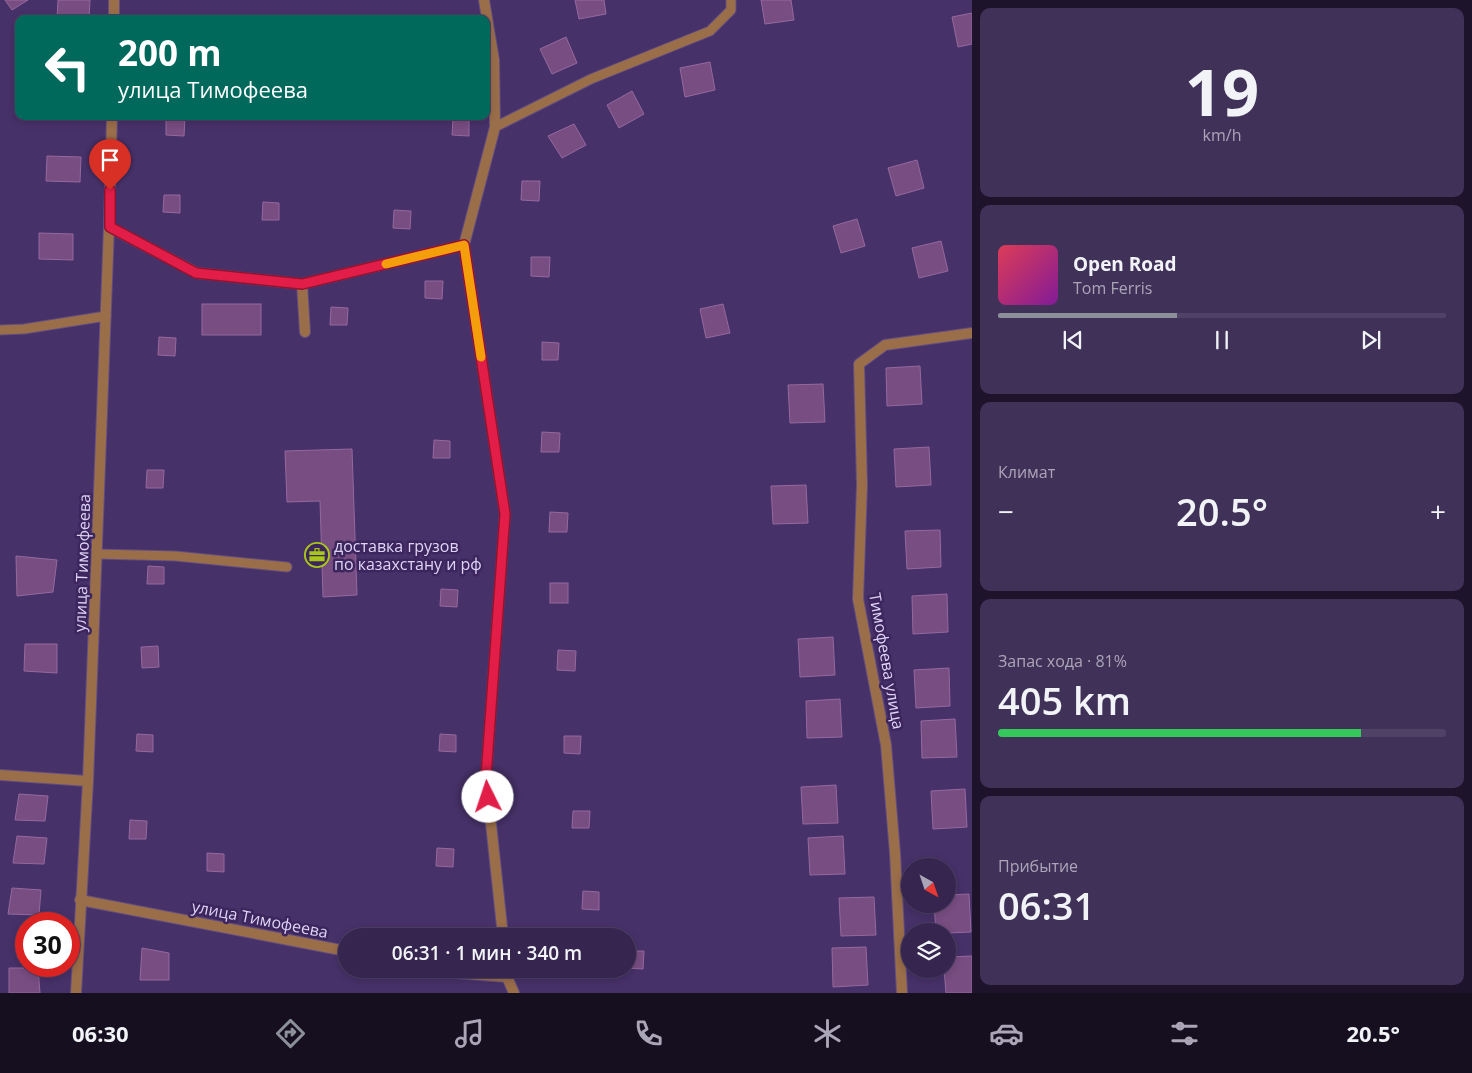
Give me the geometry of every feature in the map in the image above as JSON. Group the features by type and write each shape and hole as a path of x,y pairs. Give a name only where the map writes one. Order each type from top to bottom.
{"street":[{"path":"114,0 114,15"},
{"path":"484,0 486,15"},
{"path":"490,36 494,60 495,127 464,245 505,514 486,777 502,928"},
{"name":"улица Тимофеева","path":"76,993 88,781 110,227 112,120"},
{"path":"110,227 196,273 302,284 464,245"},
{"path":"302,284 305,332"},
{"name":"Тимофеева улица","path":"902,993 895,853 886,745 858,600 862,485 859,364 885,345 972,333"},
{"path":"0,775 88,781"},
{"name":"улица Тимофеева","path":"80,900 338,950"},
{"path":"508,978 514,993"}],"lane":[{"path":"495,127 592,79 710,31 731,10 731,0"},
{"path":"0,330 24,329 106,316"},
{"path":"97,554 175,556 287,566"}],"building":[{"path":"5,0 28,0 12,10"},
{"path":"58,0 90,0 89,15 57,15"},
{"path":"575,0 604,0 606,14 579,19"},
{"path":"761,0 791,0 794,20 765,24"},
{"path":"972,13 972,44 958,47 952,17"},
{"path":"566,37 577,63 552,74 540,49"},
{"path":"710,62 715,90 685,97 680,68"},
{"path":"632,91 644,114 619,128 607,105"},
{"path":"166,120 185,120 184,136 166,135"},
{"path":"453,120 469,120 469,136 452,135"},
{"path":"574,124 586,145 562,158 548,136"},
{"path":"47,156 81,157 80,182 46,181"},
{"path":"917,160 924,188 896,196 888,168"},
{"path":"522,181 540,181 539,201 521,200"},
{"path":"164,195 180,195 180,213 163,212"},
{"path":"263,202 279,203 279,220 262,220"},
{"path":"394,210 411,211 410,229 393,228"},
{"path":"857,219 865,246 841,253 833,226"},
{"path":"39,233 73,234 73,260 39,259"},
{"path":"941,241 948,271 919,278 912,248"},
{"path":"531,257 550,257 549,277 531,276"},
{"path":"425,281 443,281 442,299 425,298"},
{"path":"202,304 261,304 261,335 202,335"},
{"path":"723,304 730,333 706,338 700,309"},
{"path":"331,307 348,308 347,325 330,325"},
{"path":"159,337 176,338 175,356 158,355"},
{"path":"542,342 559,343 558,360 542,360"},
{"path":"920,366 922,404 887,406 886,368"},
{"path":"823,384 825,422 790,423 788,385"},
{"path":"542,432 560,433 559,452 541,452"},
{"path":"434,440 450,441 450,458 433,458"},
{"path":"929,447 931,485 896,487 894,449"},
{"path":"352,449 357,595 323,597 320,501 287,502 285,451"},
{"path":"147,470 164,470 163,488 146,488"},
{"path":"806,485 808,523 773,524 771,486"},
{"path":"550,512 568,513 567,532 549,532"},
{"path":"940,530 941,567 907,569 905,531"},
{"path":"16,556 57,560 53,592 17,596"},
{"path":"148,566 164,567 164,584 147,584"},
{"path":"550,583 568,583 568,603 550,603"},
{"path":"441,589 458,590 457,607 440,606"},
{"path":"947,594 948,632 913,634 912,596"},
{"path":"833,637 835,675 800,677 798,639"},
{"path":"25,644 57,644 57,673 24,671"},
{"path":"158,646 159,667 142,668 141,647"},
{"path":"558,650 576,651 575,671 557,670"},
{"path":"949,668 950,706 916,708 914,670"},
{"path":"840,699 842,737 807,738 806,701"},
{"path":"955,719 957,757 922,758 921,721"},
{"path":"137,734 153,735 153,752 136,751"},
{"path":"440,734 456,735 456,752 439,751"},
{"path":"564,736 581,736 580,754 564,753"},
{"path":"836,785 838,823 803,824 801,787"},
{"path":"965,789 967,827 933,829 931,791"},
{"path":"19,794 48,796 45,821 15,820"},
{"path":"573,811 590,811 589,828 572,828"},
{"path":"130,820 147,821 146,839 129,839"},
{"path":"17,836 47,838 44,864 13,863"},
{"path":"843,836 845,874 810,875 808,838"},
{"path":"437,848 454,849 453,867 436,866"},
{"path":"207,853 224,854 224,872 207,871"},
{"path":"12,888 41,890 39,912 15,912 15,914 8,914"},
{"path":"583,891 599,892 599,910 582,909"},
{"path":"969,894 971,932 956,933 956,923 935,923 935,913 956,913 956,895"},
{"path":"874,897 876,935 841,936 839,898"},
{"path":"866,947 868,985 833,987 832,948"},
{"path":"142,948 169,953 169,980 140,980"},
{"path":"636,951 644,951 643,969 636,969"},
{"path":"972,956 972,993 946,993 945,978 956,978 956,957"},
{"path":"9,968 15,968 15,977 39,977 40,993 9,993"}],"slow traffic":[{"path":"386,264 464,245 481,357"}],"place":[{"name":"доставка грузов по казахстану и рф","path":"317,555"}],"route":[{"path":"110,190 110,227 196,273 302,284 464,245 505,514 486,777 488,797"}]}
